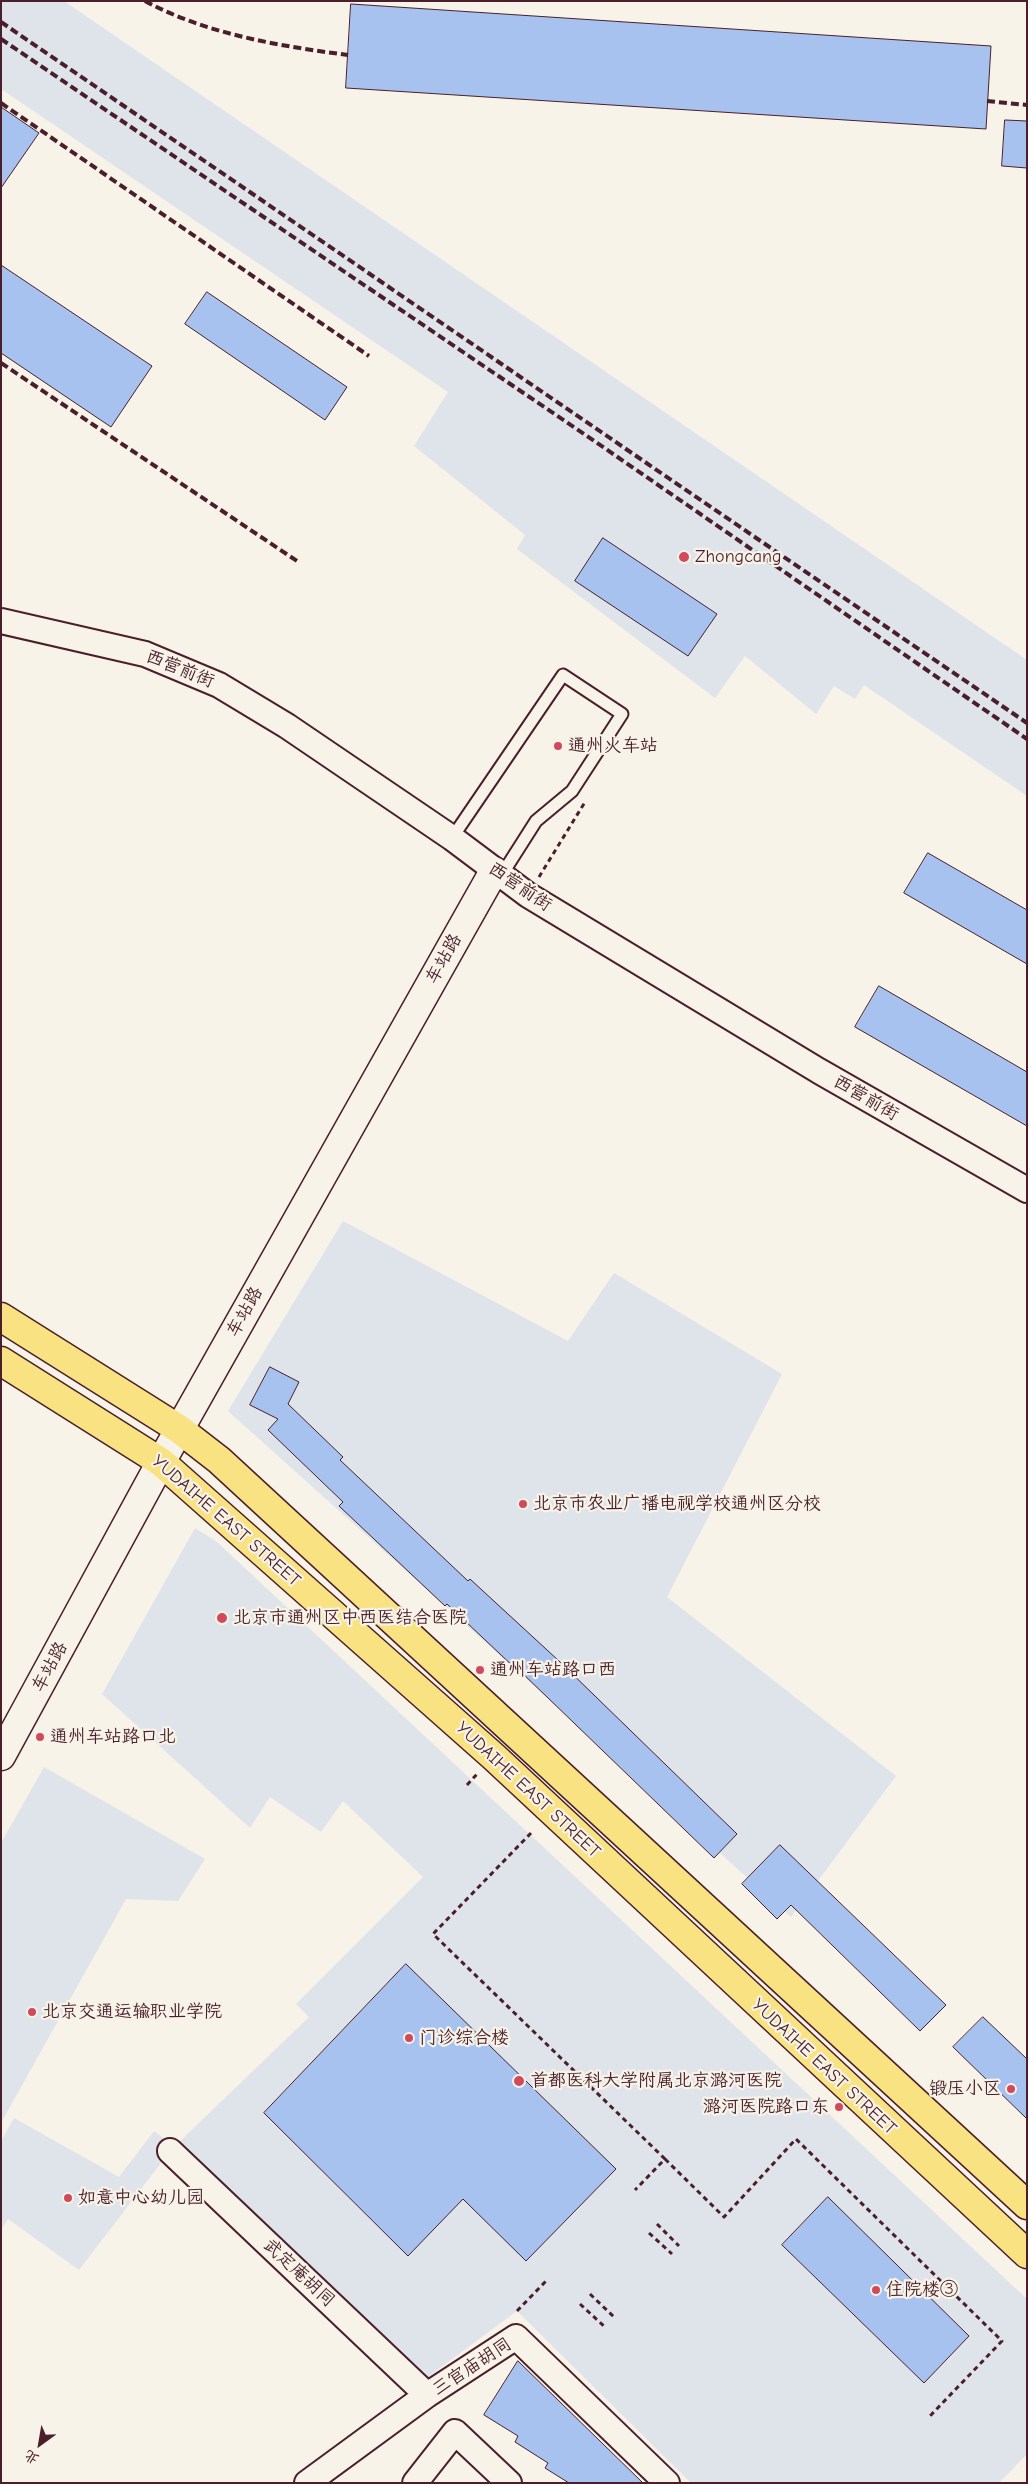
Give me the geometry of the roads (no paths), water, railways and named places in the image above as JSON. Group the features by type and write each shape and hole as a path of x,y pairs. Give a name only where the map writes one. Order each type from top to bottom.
{"main road":[{"name":"YUDAIHE EAST STREET","path":"1,1317 179,1429 219,1460 1027,2205"},
{"name":"YUDAIHE EAST STREET","path":"1,1362 161,1462 494,1757 1027,2254"}],"street":[{"name":"西营前街","path":"1,621 145,654 219,685 287,726 452,838 528,895 819,1071 1027,1190"},
{"name":"车站路","path":"1,1756 179,1429 497,873"},
{"name":"武定庵胡同","path":"170,2151 427,2395"},
{"name":"三官庙胡同","path":"307,2483 427,2395 516,2336 667,2483"},
{"path":"415,2483 455,2432 510,2483"}],"lane":[{"path":"452,838 563,675 622,714 572,791 536,821 497,873"}],"railway":[{"path":"145,1 193,22 244,37 348,55"},
{"path":"1,22 1027,723"},
{"path":"1,39 587,436 1027,739"},
{"path":"987,101 1027,105"},
{"path":"1,103 369,356"},
{"path":"1,363 297,561"}],"place":[{"name":"Zhongcang","path":"684,557"},
{"name":"通州火车站","path":"558,746"},
{"name":"北京市农业广播电视学校通州区分校","path":"523,1504"},
{"name":"北京市通州区中西医结合医院","path":"222,1618"},
{"name":"通州车站路口西","path":"480,1670"},
{"name":"通州车站路口北","path":"40,1737"},
{"name":"北京交通运输职业学院","path":"32,2012"},
{"name":"门诊综合楼","path":"409,2038"},
{"name":"首都医科大学附属北京潞河医院","path":"519,2081"},
{"name":"锻压小区","path":"1011,2089"},
{"name":"潞河医院路口东","path":"839,2107"},
{"name":"如意中心幼儿园","path":"68,2198"},
{"name":"住院楼③","path":"876,2290"}]}
